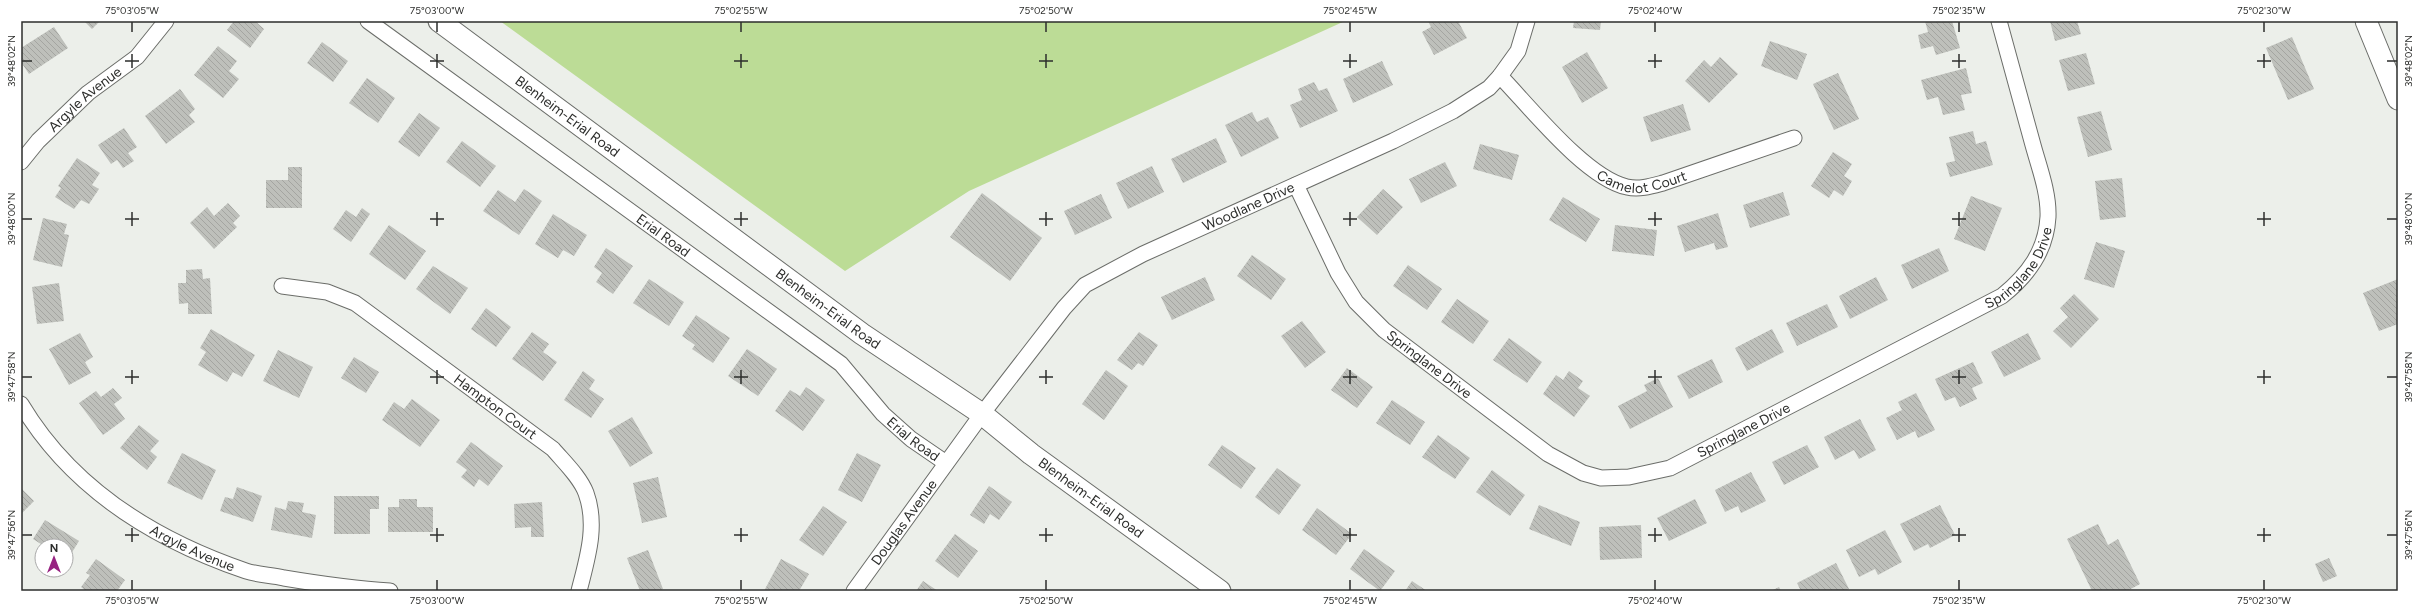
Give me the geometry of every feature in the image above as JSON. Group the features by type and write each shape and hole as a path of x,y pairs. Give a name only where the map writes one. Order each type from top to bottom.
{"main road":[{"name":"Blenheim-Erial Road","path":"439,21 862,334 982,414 1032,454 1220,591"},
{"path":"2366,21 2398,99"}],"street":[{"name":"Argyle Avenue","path":"21,162 38,141 88,93 137,57 166,21"},
{"name":"Erial Road","path":"368,21 841,364 883,414 911,439 946,463"},
{"name":"Woodlane Drive","path":"982,414 1064,308 1085,285 1143,254 1296,185 1453,111 1489,88 1500,76 1518,51 1527,21"},
{"name":"Springlane Drive","path":"1296,185 1338,273 1356,302 1384,330 1548,454 1583,473 1601,478 1629,477 1670,468 2002,296 2022,280 2039,253 2048,216 2044,186 1999,21"},
{"name":"Camelot Court","path":"1500,76 1578,156 1599,174 1617,184 1629,188 1644,188 1664,183 1794,138"},
{"name":"Hampton Court","path":"282,286 327,292 355,303 553,448 574,474 586,493 592,522 590,546 579,591"},
{"name":"Argyle Avenue","path":"21,404 57,455 105,499 157,533 246,571 347,590 390,591"},
{"name":"Douglas Avenue","path":"854,591 982,414"}],"green space":[{"path":"500,21 1345,21 969,191 845,271"}],"building":[{"path":"84,21 100,21 92,29"},
{"path":"234,21 255,21 264,29 250,48 227,30"},
{"path":"1428,21 1458,21 1467,38 1434,55 1422,32 1431,27"},
{"path":"1574,21 1601,21 1600,30 1573,28"},
{"path":"1925,21 1952,21 1960,48 1936,55 1933,46 1921,49 1918,35 1928,32"},
{"path":"2050,21 2077,21 2081,34 2055,41"},
{"path":"54,27 68,48 29,74 21,62 21,48"},
{"path":"2292,37 2314,89 2288,100 2266,48"},
{"path":"1770,41 1807,54 1797,80 1761,66"},
{"path":"322,42 348,61 333,82 307,63"},
{"path":"218,46 237,61 229,71 239,79 223,98 194,75"},
{"path":"1587,52 1608,88 1582,103 1562,67"},
{"path":"2086,53 2095,84 2068,91 2059,60"},
{"path":"1720,57 1738,74 1709,103 1685,81 1704,60 1711,67"},
{"path":"1382,61 1393,85 1353,103 1343,79"},
{"path":"1966,68 1972,93 1961,95 1965,110 1943,115 1938,97 1927,100 1921,80"},
{"path":"1838,73 1859,119 1834,130 1813,84"},
{"path":"367,78 395,98 378,123 349,103"},
{"path":"1314,82 1319,91 1327,88 1338,111 1300,128 1290,105 1302,100 1298,89"},
{"path":"180,89 195,109 189,115 195,122 166,144 145,116"},
{"path":"1683,104 1691,130 1651,142 1643,117"},
{"path":"2101,111 2112,150 2088,157 2077,117"},
{"path":"1252,112 1257,122 1268,117 1279,138 1241,157 1225,125"},
{"path":"419,113 440,128 419,157 398,142"},
{"path":"124,128 137,147 128,153 134,161 123,168 117,160 111,164 98,145"},
{"path":"1973,131 1976,144 1986,141 1993,165 1950,177 1946,163 1955,161 1949,137"},
{"path":"1216,138 1227,162 1183,183 1171,159"},
{"path":"462,141 496,166 480,187 446,162"},
{"path":"1480,144 1519,155 1512,180 1473,169"},
{"path":"1833,152 1852,164 1844,176 1852,181 1843,196 1834,190 1829,198 1811,186"},
{"path":"77,158 100,173 92,185 99,189 89,204 81,200 74,209 55,197 61,188 58,186"},
{"path":"1445,162 1457,186 1421,203 1409,179"},
{"path":"1152,166 1164,192 1128,209 1116,183"},
{"path":"288,167 302,167 302,208 266,208 266,180 288,180"},
{"path":"2122,178 2126,217 2100,220 2095,181"},
{"path":"524,189 542,201 519,235 483,211 498,190 515,202"},
{"path":"1383,189 1403,207 1377,235 1357,217"},
{"path":"1783,192 1790,215 1750,228 1743,205"},
{"path":"982,193 1042,238 1010,281 950,237"},
{"path":"1101,194 1112,218 1075,235 1064,211"},
{"path":"1971,196 2002,208 1985,251 1954,239"},
{"path":"1563,197 1600,219 1586,242 1549,220"},
{"path":"228,203 240,216 233,223 237,227 214,249 190,223 207,207 214,216"},
{"path":"362,208 370,214 351,242 333,229 346,210 356,217"},
{"path":"1718,213 1728,247 1716,250 1714,243 1685,252 1677,226"},
{"path":"553,214 587,235 574,256 563,250 558,258 535,244"},
{"path":"43,218 67,224 64,234 69,235 62,267 33,260"},
{"path":"389,225 426,251 405,280 369,254"},
{"path":"1615,225 1657,230 1654,256 1612,251"},
{"path":"2096,242 2125,251 2114,288 2084,279"},
{"path":"606,248 633,266 613,294 596,282 602,273 594,267"},
{"path":"1939,248 1949,271 1912,289 1901,265"},
{"path":"1252,255 1286,279 1271,300 1237,276"},
{"path":"1408,265 1442,289 1427,310 1393,286"},
{"path":"433,266 468,288 450,314 416,289"},
{"path":"202,269 203,279 210,278 212,314 188,314 188,303 179,304 178,283 186,283 186,270"},
{"path":"1205,277 1215,300 1172,320 1161,297"},
{"path":"1876,277 1888,300 1850,319 1839,296"},
{"path":"649,279 684,302 669,326 633,303"},
{"path":"2398,279 2398,324 2379,331 2363,293"},
{"path":"59,283 64,321 37,324 32,287"},
{"path":"2074,294 2099,319 2071,348 2053,331 2068,317 2060,308"},
{"path":"1457,299 1489,321 1473,344 1441,322"},
{"path":"1827,304 1838,327 1797,346 1786,323"},
{"path":"486,308 511,327 496,347 471,329"},
{"path":"696,315 730,338 713,363 692,349 695,345 682,336"},
{"path":"1302,321 1326,352 1305,368 1281,336"},
{"path":"211,329 255,355 242,377 233,372 227,382 198,365 206,352 200,348"},
{"path":"1772,329 1784,352 1747,371 1735,348"},
{"path":"532,332 549,344 543,352 557,362 543,381 512,359"},
{"path":"1139,332 1158,345 1143,366 1138,363 1132,370 1117,360"},
{"path":"80,333 93,357 85,362 91,373 69,385 49,349"},
{"path":"2028,333 2041,359 2004,377 1991,352"},
{"path":"1509,338 1542,362 1527,383 1493,360"},
{"path":"747,349 777,369 758,396 728,376"},
{"path":"278,350 313,367 299,398 263,381"},
{"path":"354,357 379,372 366,393 341,378"},
{"path":"1712,359 1723,382 1689,399 1677,376"},
{"path":"1973,362 1983,383 1972,388 1977,399 1960,407 1955,397 1945,401 1935,379"},
{"path":"1347,368 1373,387 1357,408 1331,390"},
{"path":"1106,370 1128,386 1104,420 1082,404"},
{"path":"583,371 595,380 589,389 604,399 591,418 564,400"},
{"path":"1569,371 1583,381 1578,388 1590,396 1574,417 1543,394 1556,375 1563,380"},
{"path":"1658,378 1673,407 1630,429 1618,406 1647,391 1644,385"},
{"path":"806,387 825,400 803,431 775,411 790,390 800,396"},
{"path":"113,388 122,398 114,404 125,419 103,435 79,403 96,391 101,397"},
{"path":"1916,393 1935,430 1918,438 1915,431 1897,440 1886,418 1902,410 1898,402"},
{"path":"412,399 440,420 420,447 382,420 394,402 404,409"},
{"path":"1392,400 1425,422 1410,445 1376,423"},
{"path":"632,417 653,453 630,467 608,431"},
{"path":"1860,419 1876,450 1859,459 1854,450 1835,460 1824,437"},
{"path":"139,425 159,441 150,451 157,457 147,470 120,448"},
{"path":"1438,435 1470,458 1455,479 1422,457"},
{"path":"471,442 503,466 488,486 479,479 474,487 461,477 467,470 456,462"},
{"path":"1222,445 1256,468 1241,489 1208,465"},
{"path":"1807,445 1819,467 1784,485 1772,462"},
{"path":"182,453 216,470 202,500 167,483"},
{"path":"857,453 881,465 862,502 838,490"},
{"path":"1277,468 1301,485 1279,515 1255,497"},
{"path":"1492,470 1525,495 1510,516 1476,492"},
{"path":"1751,472 1766,501 1741,513 1738,506 1725,512 1715,490"},
{"path":"658,477 667,517 642,523 633,483"},
{"path":"989,486 1012,502 999,520 990,514 984,524 970,515"},
{"path":"237,487 262,496 253,522 220,511 225,497 233,499"},
{"path":"21,488 34,501 21,514"},
{"path":"334,496 379,496 379,509 370,509 370,534 334,534"},
{"path":"399,499 417,499 417,507 433,507 433,532 388,532 388,507 399,507"},
{"path":"1695,499 1707,523 1669,541 1657,518"},
{"path":"288,501 304,503 302,512 316,515 312,538 271,530 275,507 286,510"},
{"path":"542,502 544,537 531,537 531,527 515,528 514,504"},
{"path":"1539,505 1580,522 1571,546 1529,529"},
{"path":"1940,505 1955,535 1930,548 1928,544 1914,551 1900,524"},
{"path":"823,506 847,522 823,556 799,540"},
{"path":"1317,508 1352,534 1336,555 1302,530"},
{"path":"45,520 79,541 74,549 74,538 33,539"},
{"path":"2098,524 2108,545 2118,539 2140,584 2127,591 2092,591 2067,539"},
{"path":"1641,525 1642,558 1600,560 1599,527"},
{"path":"1885,530 1902,562 1878,575 1875,569 1859,577 1846,550"},
{"path":"955,534 978,551 958,578 935,561"},
{"path":"1364,549 1395,571 1380,591 1350,569"},
{"path":"648,550 663,589 658,591 640,591 627,558"},
{"path":"2329,558 2337,576 2323,582 2315,564"},
{"path":"96,559 125,580 117,591 86,591 81,587 90,575 86,573"},
{"path":"781,559 809,574 799,591 764,591"},
{"path":"1836,563 1849,589 1845,591 1801,591 1797,583"},
{"path":"923,581 938,591 916,591"},
{"path":"1412,581 1427,591 1405,591"},
{"path":"1779,587 1781,591 1771,591"}]}
